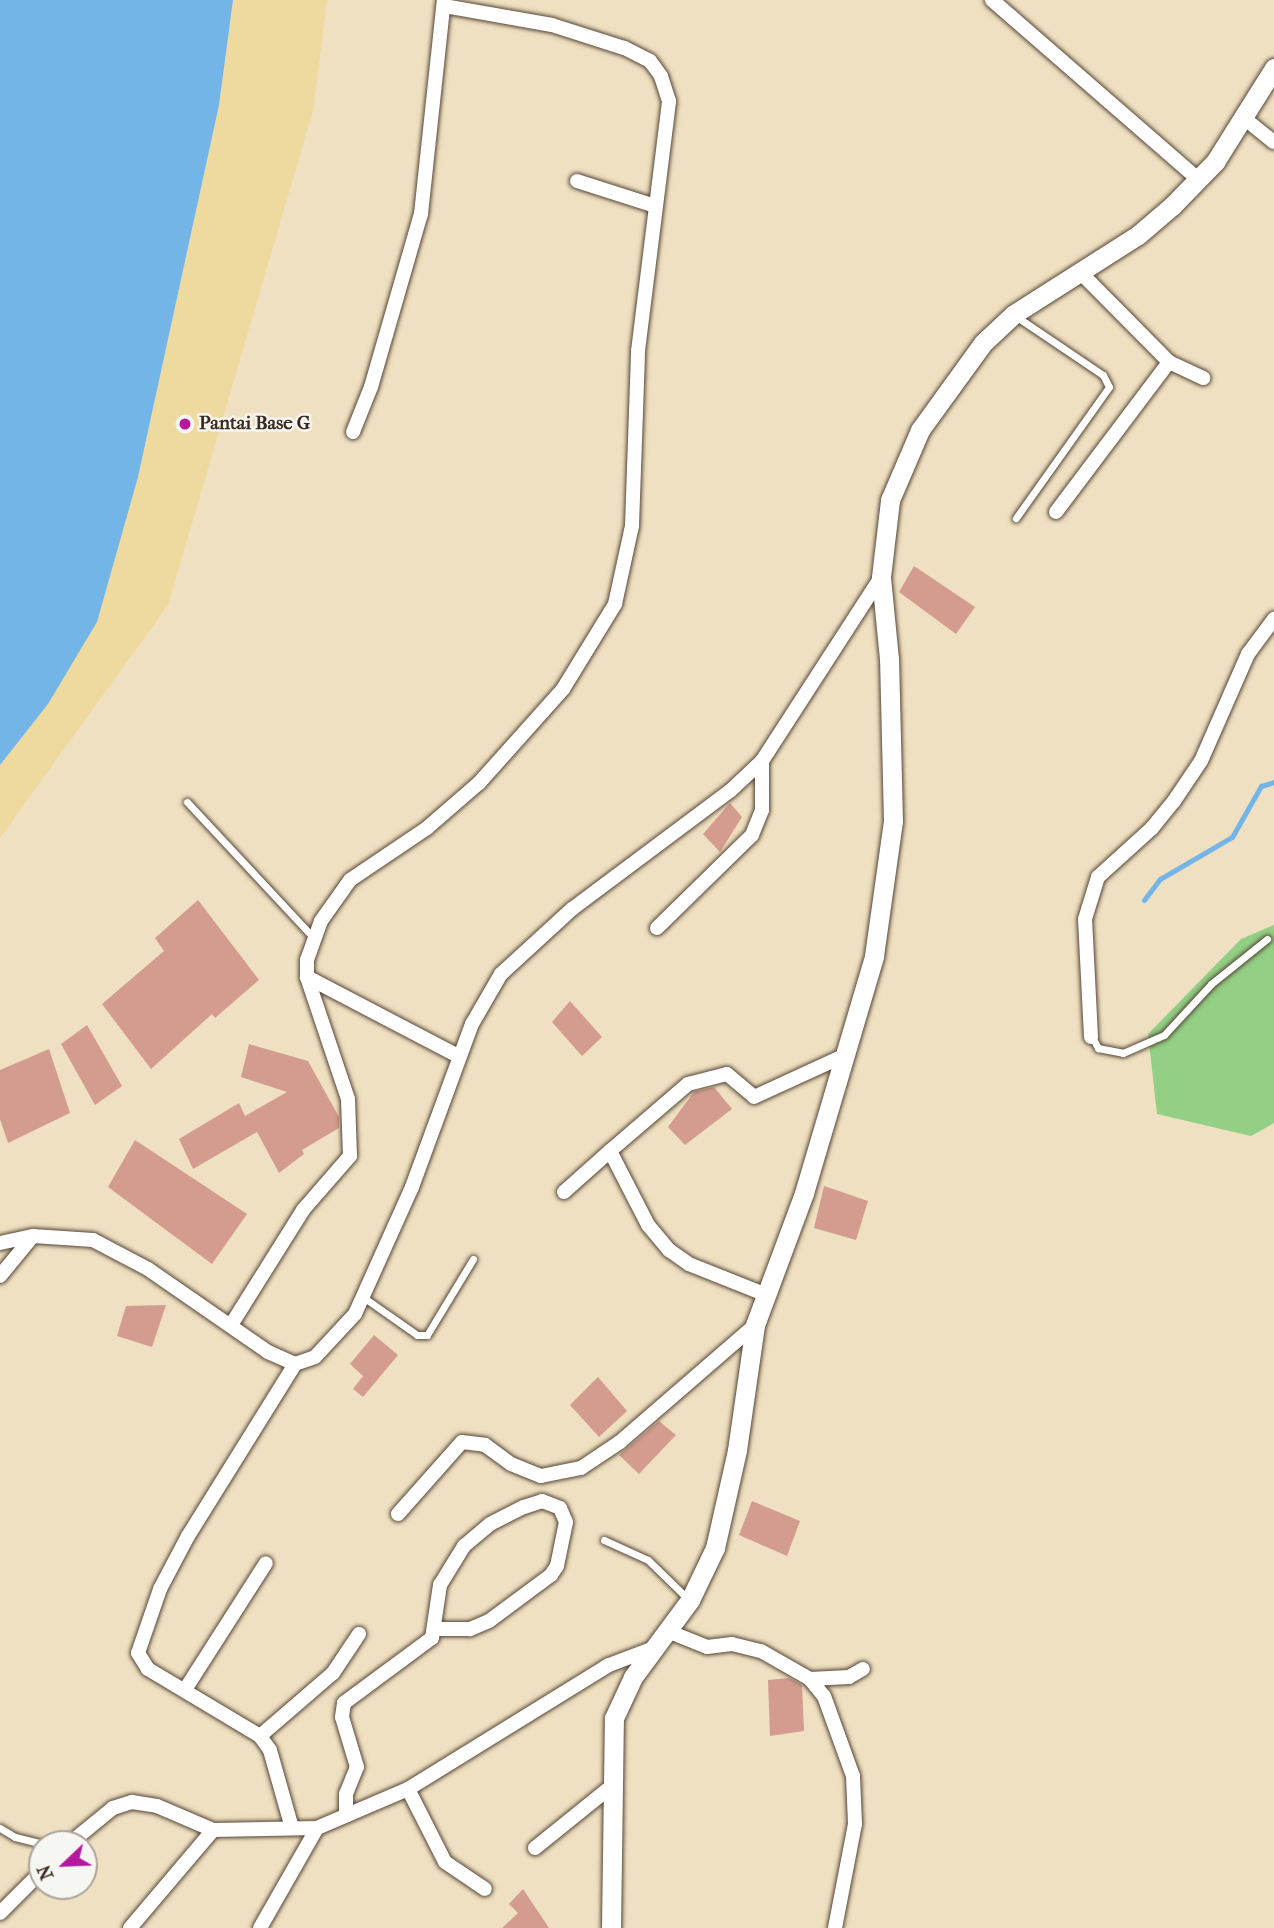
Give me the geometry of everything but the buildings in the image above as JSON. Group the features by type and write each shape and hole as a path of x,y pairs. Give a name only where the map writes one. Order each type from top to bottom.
{"street":[{"path":"992,0 1199,180"},
{"path":"231,1325 303,1210 350,1156 348,1099 307,977 314,939 334,897 349,880 427,828 479,783 533,726 584,661 615,604 632,526 638,351 668,101 661,76 650,61 552,25 444,3 421,214 371,387 353,432"},
{"path":"611,1928 613,1785 610,1750 614,1718 634,1677 690,1600 715,1548 727,1500 755,1325 804,1193 874,956 893,821 890,659 881,577 890,500 919,430 984,343 1014,314 1138,234 1199,180 1244,118 1274,68"},
{"path":"1244,118 1274,142"},
{"path":"577,181 655,206"},
{"path":"1081,273 1169,362 1204,378"},
{"path":"1056,512 1169,362"},
{"path":"292,1828 270,1750 260,1736 186,1688 148,1669 138,1653 160,1589 188,1536 295,1364 315,1357 334,1340 362,1297 412,1187 458,1056 501,974 535,941 730,791 762,761 881,577"},
{"path":"1091,1037 1085,919 1098,877 1152,828 1174,801 1201,761 1248,654 1274,620"},
{"path":"657,928 752,835 762,810 762,761"},
{"path":"307,977 458,1056"},
{"path":"564,1192 688,1084 727,1074 754,1097 843,1055"},
{"path":"610,1151 648,1225 669,1250 698,1269 767,1295"},
{"path":"0,1276 33,1236"},
{"path":"0,1243 33,1236 93,1240 148,1269 268,1352 295,1364"},
{"path":"398,1514 462,1442 485,1445 511,1464 541,1476 581,1468 620,1442 755,1325"},
{"path":"346,1814 346,1794 357,1757 342,1717 344,1703 432,1637 440,1585 464,1546 490,1524 524,1507 542,1501 560,1508 566,1522 558,1566 551,1574 489,1621 470,1629 435,1629"},
{"path":"186,1688 267,1563"},
{"path":"260,1736 333,1673 359,1634"},
{"path":"86,1830 113,1808 132,1802 157,1806 213,1830 317,1828 408,1789 610,1665 664,1639 707,1647 732,1644 761,1651 810,1679 824,1696 853,1776 855,1824 835,1928"},
{"path":"810,1679 849,1677 863,1669"},
{"path":"536,1848 613,1785"},
{"path":"408,1789 431,1842 446,1862 485,1889"},
{"path":"260,1928 317,1828"},
{"path":"130,1928 213,1830"},
{"path":"0,1913 28,1885"}],"lane":[{"path":"1014,314 1103,374 1109,387 1016,518"},
{"path":"187,802 314,939"},
{"path":"1091,1037 1098,1048 1123,1053 1164,1035 1210,984 1267,939"},
{"path":"362,1297 416,1335 427,1335 473,1259"},
{"path":"604,1540 648,1560 690,1600"},
{"path":"0,1828 15,1837 28,1840"}],"green space":[{"path":"1274,925 1274,1123 1251,1136 1157,1114 1148,1034 1241,939"}],"sand":[{"name":"Pantai Base G","path":"233,0 327,0 313,111 168,605 0,838 0,765 48,704 138,477 219,105"}],"water":[{"path":"0,0 233,0 219,105 138,477 97,622 48,704 0,765"}],"waterway":[{"path":"1144,900 1160,879 1232,837 1261,786 1274,782"}],"place":[{"name":"Pantai Base G","path":"185,424"}]}
